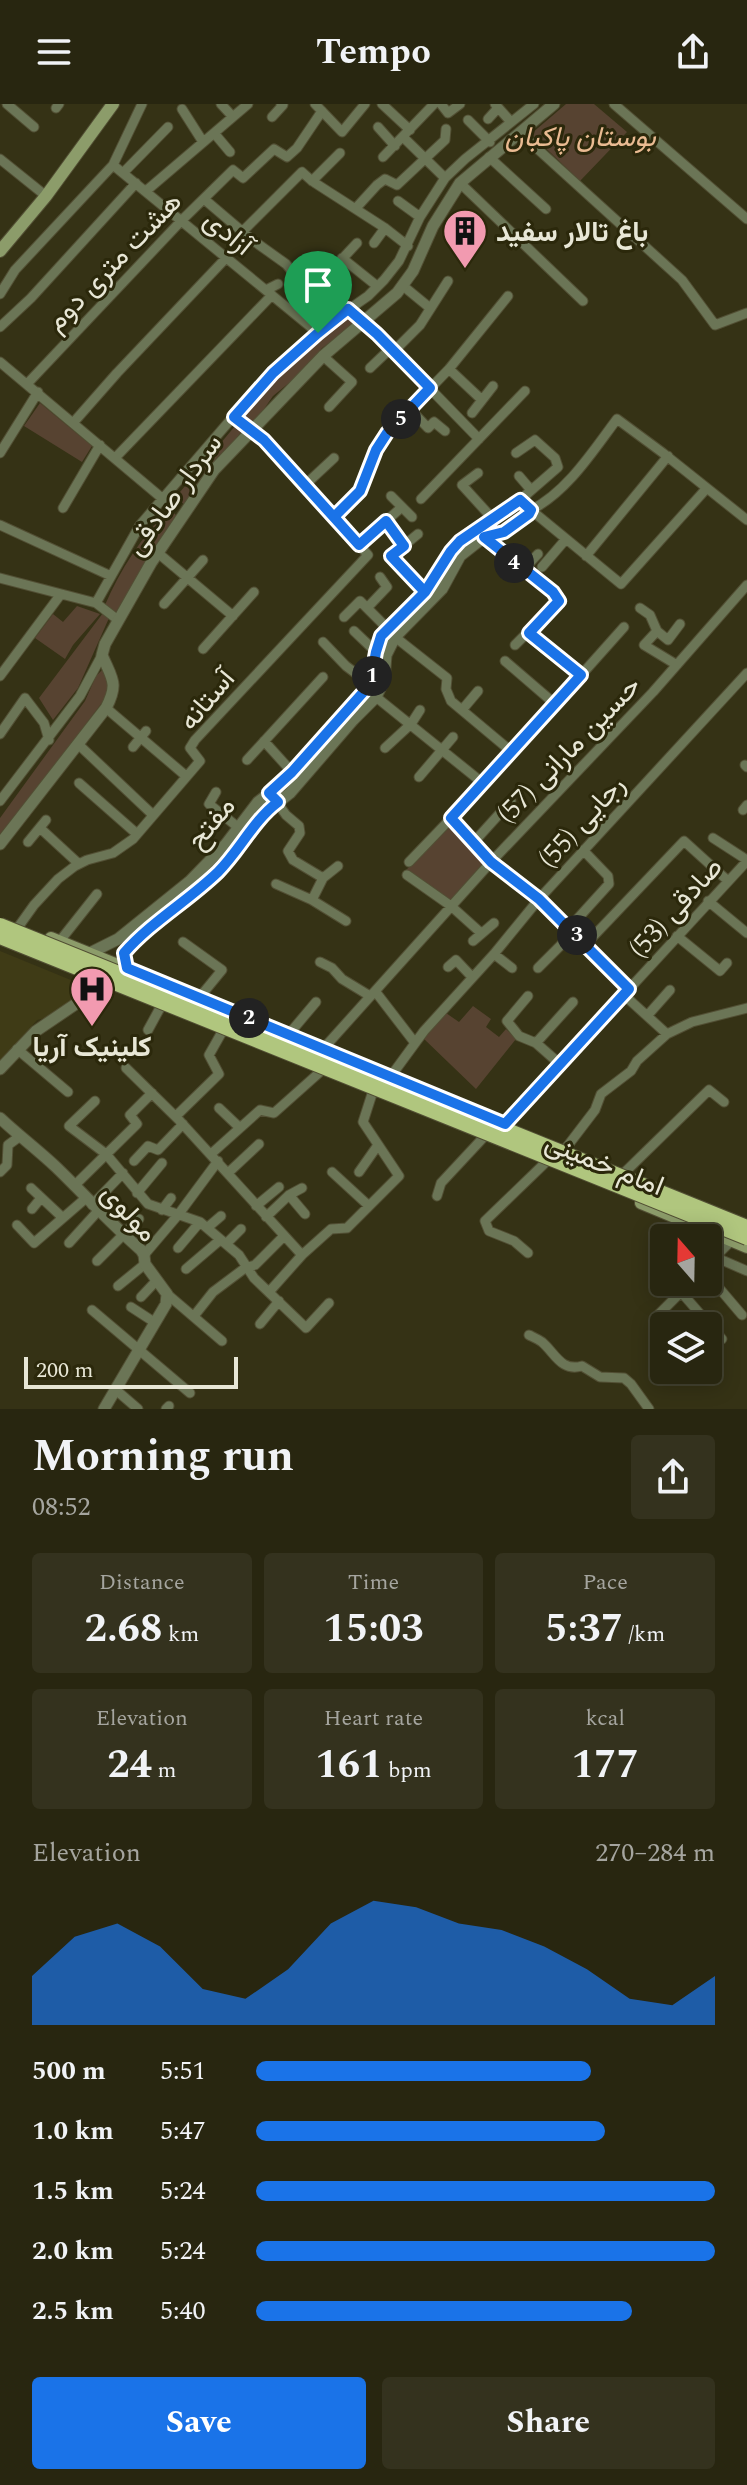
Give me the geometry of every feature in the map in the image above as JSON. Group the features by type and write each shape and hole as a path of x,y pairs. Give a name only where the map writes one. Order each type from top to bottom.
{"highway":[{"path":"0,925 747,1227"},
{"path":"0,937 747,1238"}],"main road":[{"path":"0,251 46,196 113,104"},
{"name":"امام خمینی","path":"0,918 747,1220"},
{"name":"امام خمینی","path":"0,944 747,1247"},
{"path":"81,976 83,999"},
{"path":"83,999 102,984"},
{"path":"678,1218 688,1197"}],"street":[{"path":"7,104 34,127"},
{"path":"0,294 15,270 113,165 142,104"},
{"path":"221,104 233,117"},
{"path":"146,191 248,104"},
{"path":"272,117 281,104"},
{"path":"318,106 342,132 365,104"},
{"path":"383,157 434,104"},
{"path":"441,104 448,113 460,104"},
{"name":"سردار صادقی","path":"102,655 118,620 158,553 214,470 323,356 365,322 402,285 413,271 433,226 460,183 554,104"},
{"path":"614,104 747,219"},
{"name":"هشت متری دوم","path":"27,384 233,170 243,178 274,149 287,157 297,148 318,106"},
{"path":"390,106 425,158 445,178"},
{"path":"488,119 496,106 511,122"},
{"path":"96,603 140,525 234,417 273,373 318,333 368,296 399,261 420,217 445,178 531,106 538,118"},
{"path":"182,109 203,142"},
{"path":"468,120 490,142"},
{"path":"123,173 168,127"},
{"path":"378,127 395,146"},
{"path":"356,208 385,179 397,185 445,140 446,129"},
{"path":"214,133 230,152"},
{"path":"520,133 682,280 715,325 747,313"},
{"path":"312,181 340,153"},
{"path":"489,157 546,209"},
{"path":"0,159 46,196"},
{"name":"آزادی","path":"113,165 318,333"},
{"path":"242,232 302,172 408,246"},
{"path":"0,327 31,298 136,183"},
{"path":"460,183 583,301"},
{"path":"204,199 286,264 295,275 309,264"},
{"path":"398,201 420,217"},
{"path":"374,243 385,228"},
{"path":"329,273 357,243"},
{"path":"73,423 226,258"},
{"path":"342,258 377,286"},
{"path":"370,368 420,325 448,281"},
{"path":"317,283 365,322 479,439"},
{"path":"115,458 278,284"},
{"path":"402,285 430,308"},
{"path":"334,517 360,491 376,450 387,433 449,369 508,296"},
{"path":"323,356 352,382 329,407"},
{"path":"0,377 3,364 163,499"},
{"path":"449,369 482,400"},
{"path":"472,413 493,386"},
{"path":"421,499 525,391"},
{"path":"0,453 38,392"},
{"path":"410,409 428,428 434,422 445,431"},
{"path":"234,417 264,440 359,545 402,507"},
{"name":"مفتح","path":"124,953 136,938 235,855 292,772 370,684 381,636 392,633 442,589 460,556 484,537 504,532 557,492 617,419 668,456"},
{"path":"516,453 535,440 557,463 555,470 520,500 621,584 706,489"},
{"path":"63,508 100,445"},
{"path":"586,556 668,456 747,520"},
{"path":"305,485 334,458"},
{"path":"478,473 462,485 492,518"},
{"path":"519,476 531,490"},
{"path":"391,496 412,517"},
{"name":"مفتح","path":"90,953 112,943 190,881 239,828 258,802 290,793 376,697 384,680 392,633 425,592 451,551 469,533 520,500"},
{"path":"386,521 404,546"},
{"path":"0,525 111,576"},
{"path":"418,534 391,556 425,592"},
{"path":"484,537 553,592 559,601 515,645"},
{"path":"542,567 566,539"},
{"name":"آستانه","path":"19,926 58,879 79,864 113,853 137,834 200,761 190,748 195,740 368,555 359,545"},
{"path":"158,553 233,616"},
{"path":"523,570 538,554"},
{"path":"164,604 203,560"},
{"path":"367,608 387,587 380,577"},
{"path":"0,578 96,603 118,620"},
{"name":"حسین مارانی (57)","path":"323,1049 747,585"},
{"path":"203,649 254,592"},
{"path":"0,676 61,594"},
{"path":"344,617 360,601 392,633 447,678 446,689 451,701 512,752"},
{"path":"640,608 650,615 657,631 668,640 680,624"},
{"path":"409,862 484,784 624,627"},
{"path":"354,631 376,652"},
{"path":"657,631 644,645 677,665"},
{"path":"529,633 581,675"},
{"path":"323,642 346,666 370,684"},
{"path":"0,844 106,708 115,691 114,679 102,655"},
{"path":"0,801 80,696 102,655"},
{"path":"505,661 555,704"},
{"name":"رجایی (55)","path":"391,1076 415,1043 539,899 747,673"},
{"path":"247,760 323,677"},
{"path":"462,710 478,691"},
{"path":"376,697 484,784"},
{"path":"0,734 25,698 44,723 49,740"},
{"path":"106,708 144,734 186,776"},
{"path":"385,748 411,724 420,710"},
{"path":"133,747 144,734"},
{"path":"419,777 453,737"},
{"path":"264,741 292,772"},
{"path":"79,745 153,815"},
{"path":"79,783 137,834"},
{"path":"216,792 209,804 239,828"},
{"path":"273,798 299,826 300,833 288,851 293,860 323,878"},
{"path":"473,843 511,801"},
{"path":"451,818 491,862 572,929 647,1016 667,1034"},
{"path":"28,842 43,824 79,864"},
{"path":"713,838 747,861"},
{"path":"586,944 684,841 727,880"},
{"path":"538,968 609,884 608,876 583,850"},
{"name":"صادقی (53)","path":"505,1124 747,861"},
{"path":"312,900 323,878 338,866"},
{"path":"407,875 451,906 477,937 494,923"},
{"path":"276,884 312,900 346,921"},
{"path":"59,942 97,894"},
{"path":"708,901 747,933"},
{"path":"677,936 720,971 727,963"},
{"path":"183,942 222,970 199,998"},
{"path":"112,943 112,949 124,953 127,968"},
{"path":"494,954 512,968"},
{"path":"448,967 456,960 472,977"},
{"path":"320,962 332,968 342,979 373,994 415,1043"},
{"path":"647,1016 670,990"},
{"path":"528,996 507,1021 519,1036 536,1043 561,1065"},
{"path":"0,1069 36,1031 83,999"},
{"path":"289,1034 316,1002"},
{"path":"536,1043 573,1002"},
{"path":"148,1030 160,1008"},
{"path":"566,1148 595,1110 601,1094 631,1071 637,1061 667,1034 692,1022 747,1008"},
{"path":"134,1161 148,1146 158,1150 179,1120 219,1074 209,1055 222,1032"},
{"path":"17,1049 68,1092"},
{"path":"126,1068 179,1120 302,1255"},
{"path":"118,1286 144,1259 178,1215 214,1158 240,1128 260,1110 274,1113 320,1072"},
{"path":"625,1172 709,1090 724,1102"},
{"path":"74,1186 137,1124 130,1115 152,1093"},
{"path":"269,1292 302,1255 331,1229 347,1228 399,1176 363,1122 372,1094"},
{"path":"95,1101 69,1126 106,1154 148,1204 204,1225 239,1255 245,1268 306,1328 329,1303"},
{"path":"219,1108 240,1128"},
{"name":"مولوی","path":"0,1118 54,1165 124,1235 167,1294 222,1341"},
{"path":"0,1172 7,1165 8,1145 19,1137"},
{"path":"437,1196 441,1183 482,1139"},
{"path":"228,1173 259,1144"},
{"path":"359,1172 378,1145"},
{"path":"137,1193 162,1163"},
{"path":"528,1253 514,1241 489,1231 485,1221 544,1164"},
{"path":"332,1172 369,1206"},
{"path":"69,1243 92,1205 123,1173"},
{"path":"256,1206 279,1187"},
{"path":"31,1188 63,1218"},
{"path":"266,1217 289,1195 302,1188"},
{"path":"289,1195 305,1214"},
{"path":"32,1209 41,1198"},
{"path":"162,1210 171,1198"},
{"path":"17,1225 34,1243 63,1218 92,1205"},
{"path":"178,1248 204,1225 221,1216"},
{"path":"97,1261 139,1219"},
{"path":"186,1269 241,1229"},
{"path":"194,1316 213,1292 245,1268 255,1265 283,1237"},
{"path":"722,1250 731,1241"},
{"path":"722,1264 747,1271"},
{"path":"141,1297 157,1280"},
{"path":"722,1291 742,1315"},
{"path":"104,1409 166,1304 167,1294"},
{"path":"661,1312 677,1296"},
{"path":"684,1296 698,1312"},
{"path":"260,1324 279,1301"},
{"path":"131,1307 154,1322"},
{"path":"92,1310 190,1393"},
{"path":"529,1335 542,1342 560,1363 574,1368 582,1366 600,1377 624,1378 646,1408"},
{"path":"116,1390 138,1409"}],"shaded area":[{"path":"0,951 83,985 54,1016 37,1020 0,1062"}],"green space":[{"name":"بوستان پاکبان","path":"566,104 594,104 627,132 580,181 531,134"},
{"path":"348,313 358,322 322,348 301,373 273,396 252,426 243,418 268,382"},
{"path":"40,403 92,446 82,462 24,426"},
{"path":"235,426 242,431 184,504 175,498"},
{"path":"169,509 176,515 116,612 105,605 118,579 132,554"},
{"path":"77,606 100,614 65,659 35,638 53,614 63,622"},
{"path":"103,613 109,618 78,688 53,720 39,698"},
{"path":"102,670 107,674 110,692 0,834 0,818 85,701"},
{"path":"452,825 484,862 450,901 406,870"},
{"path":"473,1006 491,1019 486,1027 499,1037 506,1029 516,1039 476,1089 423,1038 446,1013 459,1022"}],"place":[{"name":"باغ تالار سفید","path":"465,270"},
{"name":"کلینیک آریا","path":"92,1028"}],"route":[{"path":"318,333 273,373 234,417 264,440 359,545 386,521 404,546 391,556 425,592 381,636 373,663 373,675 367,688 279,786 269,793 278,802 261,816 235,855 218,872 136,938 124,953 127,968 505,1124 629,989 570,927 491,862 451,818 581,675 529,633 559,601 553,592 484,537 504,532 529,514 531,510 520,500 460,541 425,592 391,556 404,546 386,521 359,545 334,517 360,491 376,450 387,433 430,388 365,322 348,309 318,333"}]}
